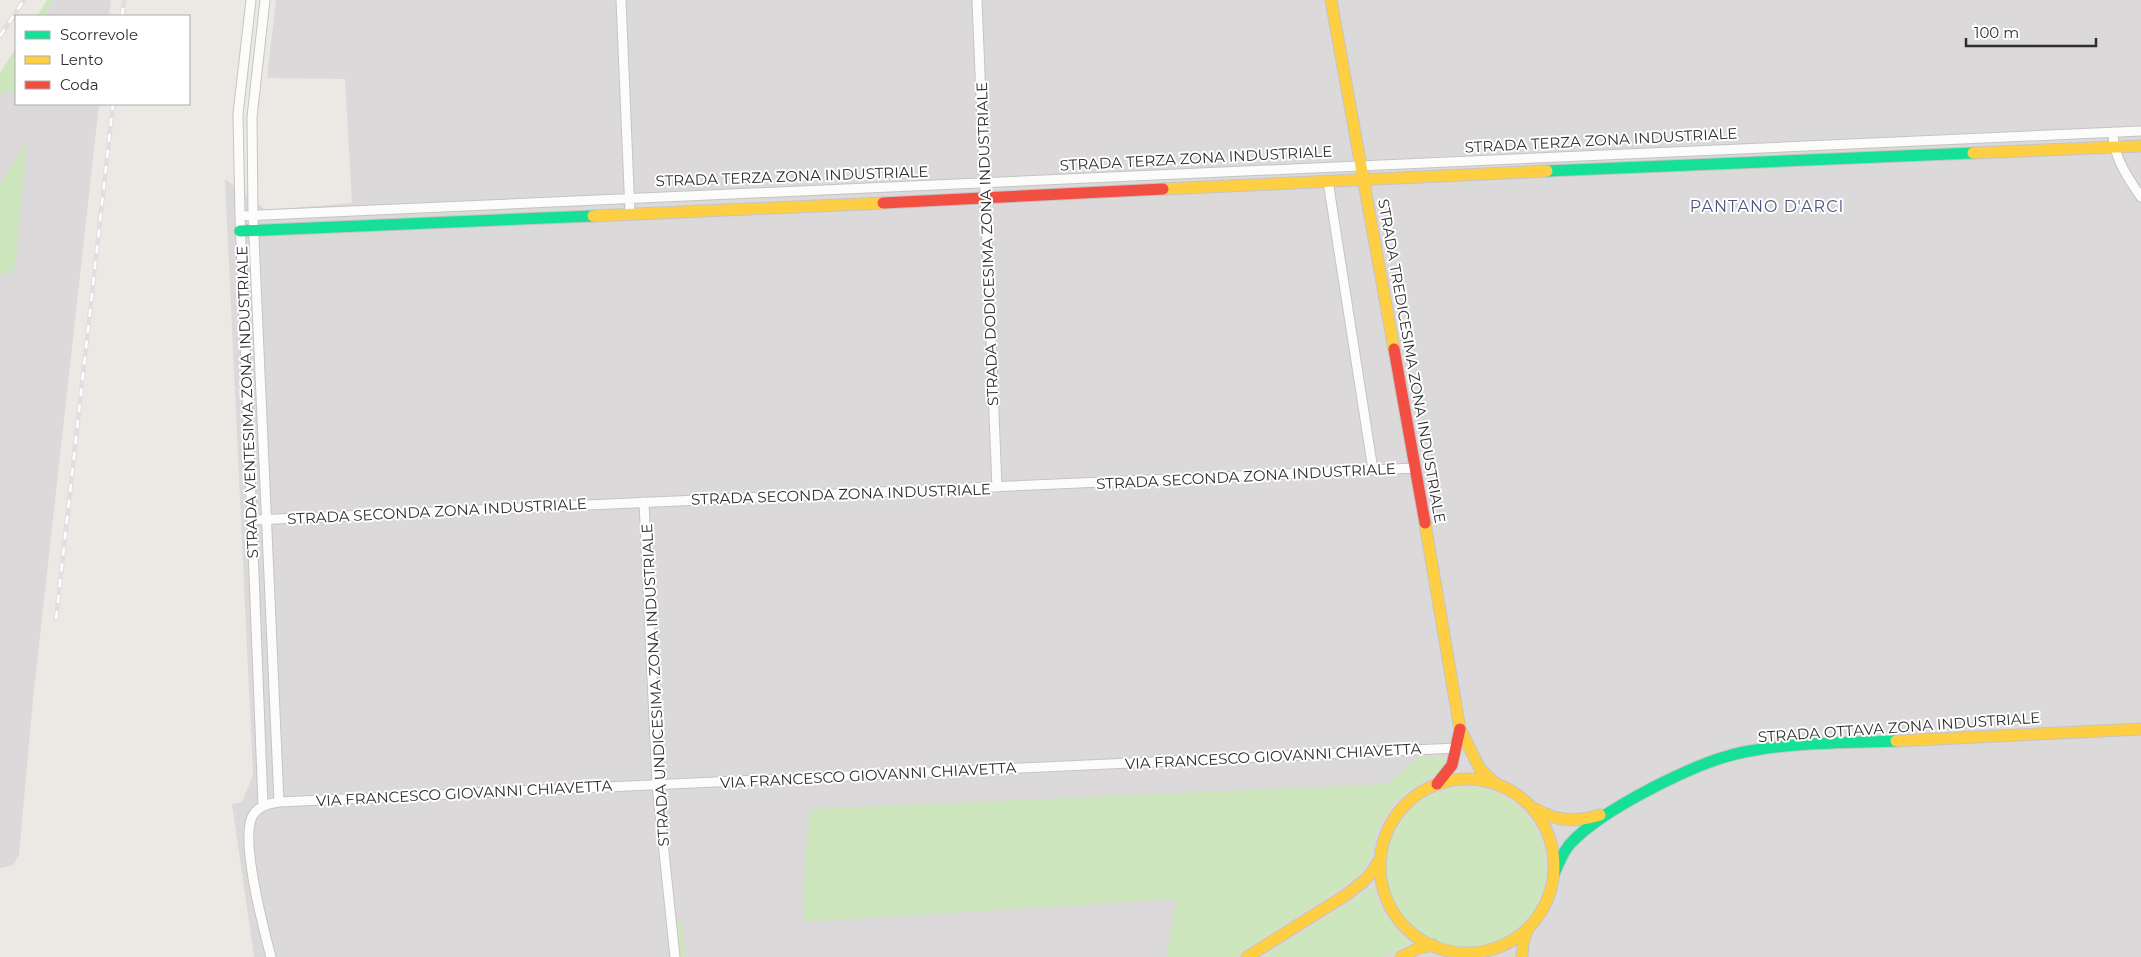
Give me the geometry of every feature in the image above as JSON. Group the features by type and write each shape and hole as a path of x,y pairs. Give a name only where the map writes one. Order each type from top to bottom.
{"main road":[{"name":"STRADA TREDICESIMA ZONA INDUSTRIALE","path":"1332,0 1416,468 1460,728"},
{"name":"STRADA TERZA ZONA INDUSTRIALE","path":"240,231 985,199 1232,185 2141,146"},
{"path":"1247,957 1364,881 1373,871 1381,857 1386,838 1398,814 1412,799 1436,785 1449,774 1454,764 1460,728"},
{"path":"1460,728 1480,769 1496,784"},
{"name":"STRADA OTTAVA ZONA INDUSTRIALE","path":"1612,812 1684,774 1726,757 1773,747 2141,729"},
{"path":"1436,785 1462,779 1483,780 1514,793 1545,815 1564,821 1582,821 1612,812"},
{"path":"1530,805 1542,822 1550,840 1554,860 1554,874"},
{"path":"1522,957 1523,943 1529,926 1544,905 1560,859 1572,842 1612,812"},
{"path":"1381,857 1383,884 1392,910 1410,931 1433,945 1459,952 1480,951 1507,943 1529,926"},
{"path":"1400,957 1419,948 1433,945"},
{"path":"1480,951 1492,957"}],"street":[{"name":"STRADA VENTESIMA ZONA INDUSTRIALE","path":"251,0 238,114 240,231 263,805"},
{"name":"STRADA VENTESIMA ZONA INDUSTRIALE","path":"265,0 252,117 253,215 279,802"},
{"path":"621,0 630,213"},
{"name":"STRADA DODICESIMA ZONA INDUSTRIALE","path":"977,0 998,487"},
{"path":"246,42 260,43"},
{"name":"STRADA TERZA ZONA INDUSTRIALE","path":"240,216 985,183 1233,170 1362,166 2141,131"},
{"path":"2113,132 2113,147 2130,181 2141,197"},
{"path":"1705,150 1706,165"},
{"path":"1232,185 1233,170"},
{"path":"1328,181 1373,470"},
{"path":"825,190 825,205"},
{"path":"582,200 582,215"},
{"path":"377,210 378,224"},
{"path":"295,214 295,228"},
{"path":"243,297 256,296"},
{"path":"246,360 259,360"},
{"name":"STRADA SECONDA ZONA INDUSTRIALE","path":"252,520 1416,468"},
{"name":"STRADA UNDICESIMA ZONA INDUSTRIALE","path":"644,502 657,785 675,957"},
{"name":"VIA FRANCESCO GIOVANNI CHIAVETTA","path":"263,805 279,802 1457,748"},
{"path":"263,805 252,816 249,827 249,841 255,888 270,957"}],"shaded area":[{"path":"53,0 111,0 109,15 46,15"},
{"path":"276,0 2141,0 2141,957 254,957 232,804 242,802 253,775 225,179 266,210 352,203 345,79 267,78"},
{"path":"15,71 15,105 99,105 33,699 19,855 13,865 0,868 0,97"}],"green space":[{"path":"47,0 53,0 46,15 38,15"},
{"path":"15,50 15,94 5,89 0,97 0,73"},
{"path":"27,142 15,267 9,273 0,274 0,183"},
{"path":"1442,756 1446,759 1447,764 1442,770 1396,801 1385,815 1377,831 1370,860 1358,877 1234,957 1166,957 1177,899 803,922 805,857 810,809 1387,784 1419,757"},
{"path":"1466,787 1497,793 1517,805 1528,816 1540,836 1546,867 1540,898 1528,918 1517,929 1497,941 1466,947 1435,941 1415,929 1404,918 1392,898 1386,867 1392,836 1404,816 1415,805 1435,793"},
{"path":"1373,885 1387,917 1411,943 1386,957 1263,957 1366,892"},
{"path":"681,921 686,957 681,957 677,922"}],"railway":[{"path":"0,36 24,0"},
{"path":"122,15 124,0"},
{"path":"56,619 113,105"}],"traffic: fast":[{"path":"1547,171 1973,153"},
{"path":"240,231 593,216"},
{"path":"1554,874 1567,847 1604,816 1652,788 1702,765 1744,752 1782,746 1896,741"}],"traffic: slow":[{"path":"1331,0 1394,349"},
{"path":"1973,153 2141,146"},
{"path":"1163,189 1547,171"},
{"path":"593,216 883,203"},
{"path":"1425,523 1460,729 1480,769 1496,784"},
{"path":"1896,741 2141,729"},
{"path":"1467,779 1484,781 1500,786 1522,799 1534,811 1550,841 1554,866 1552,883 1547,899 1534,921 1522,933 1492,949 1467,953 1450,951 1434,946 1412,933 1400,921 1384,891 1380,866 1382,849 1387,833 1400,811 1412,799 1442,783 1467,779"},
{"path":"1536,809 1567,820 1600,815"},
{"path":"1247,957 1346,895 1364,881 1373,871 1381,857"},
{"path":"1522,957 1523,943 1528,928"},
{"path":"1401,957 1419,948 1433,945"}],"traffic: jam":[{"path":"883,203 1163,189"},
{"path":"1394,349 1425,523"},
{"path":"1437,784 1452,765 1460,729"}],"district":[{"name":"PANTANO D'ARCI","path":"1767,206"}]}
